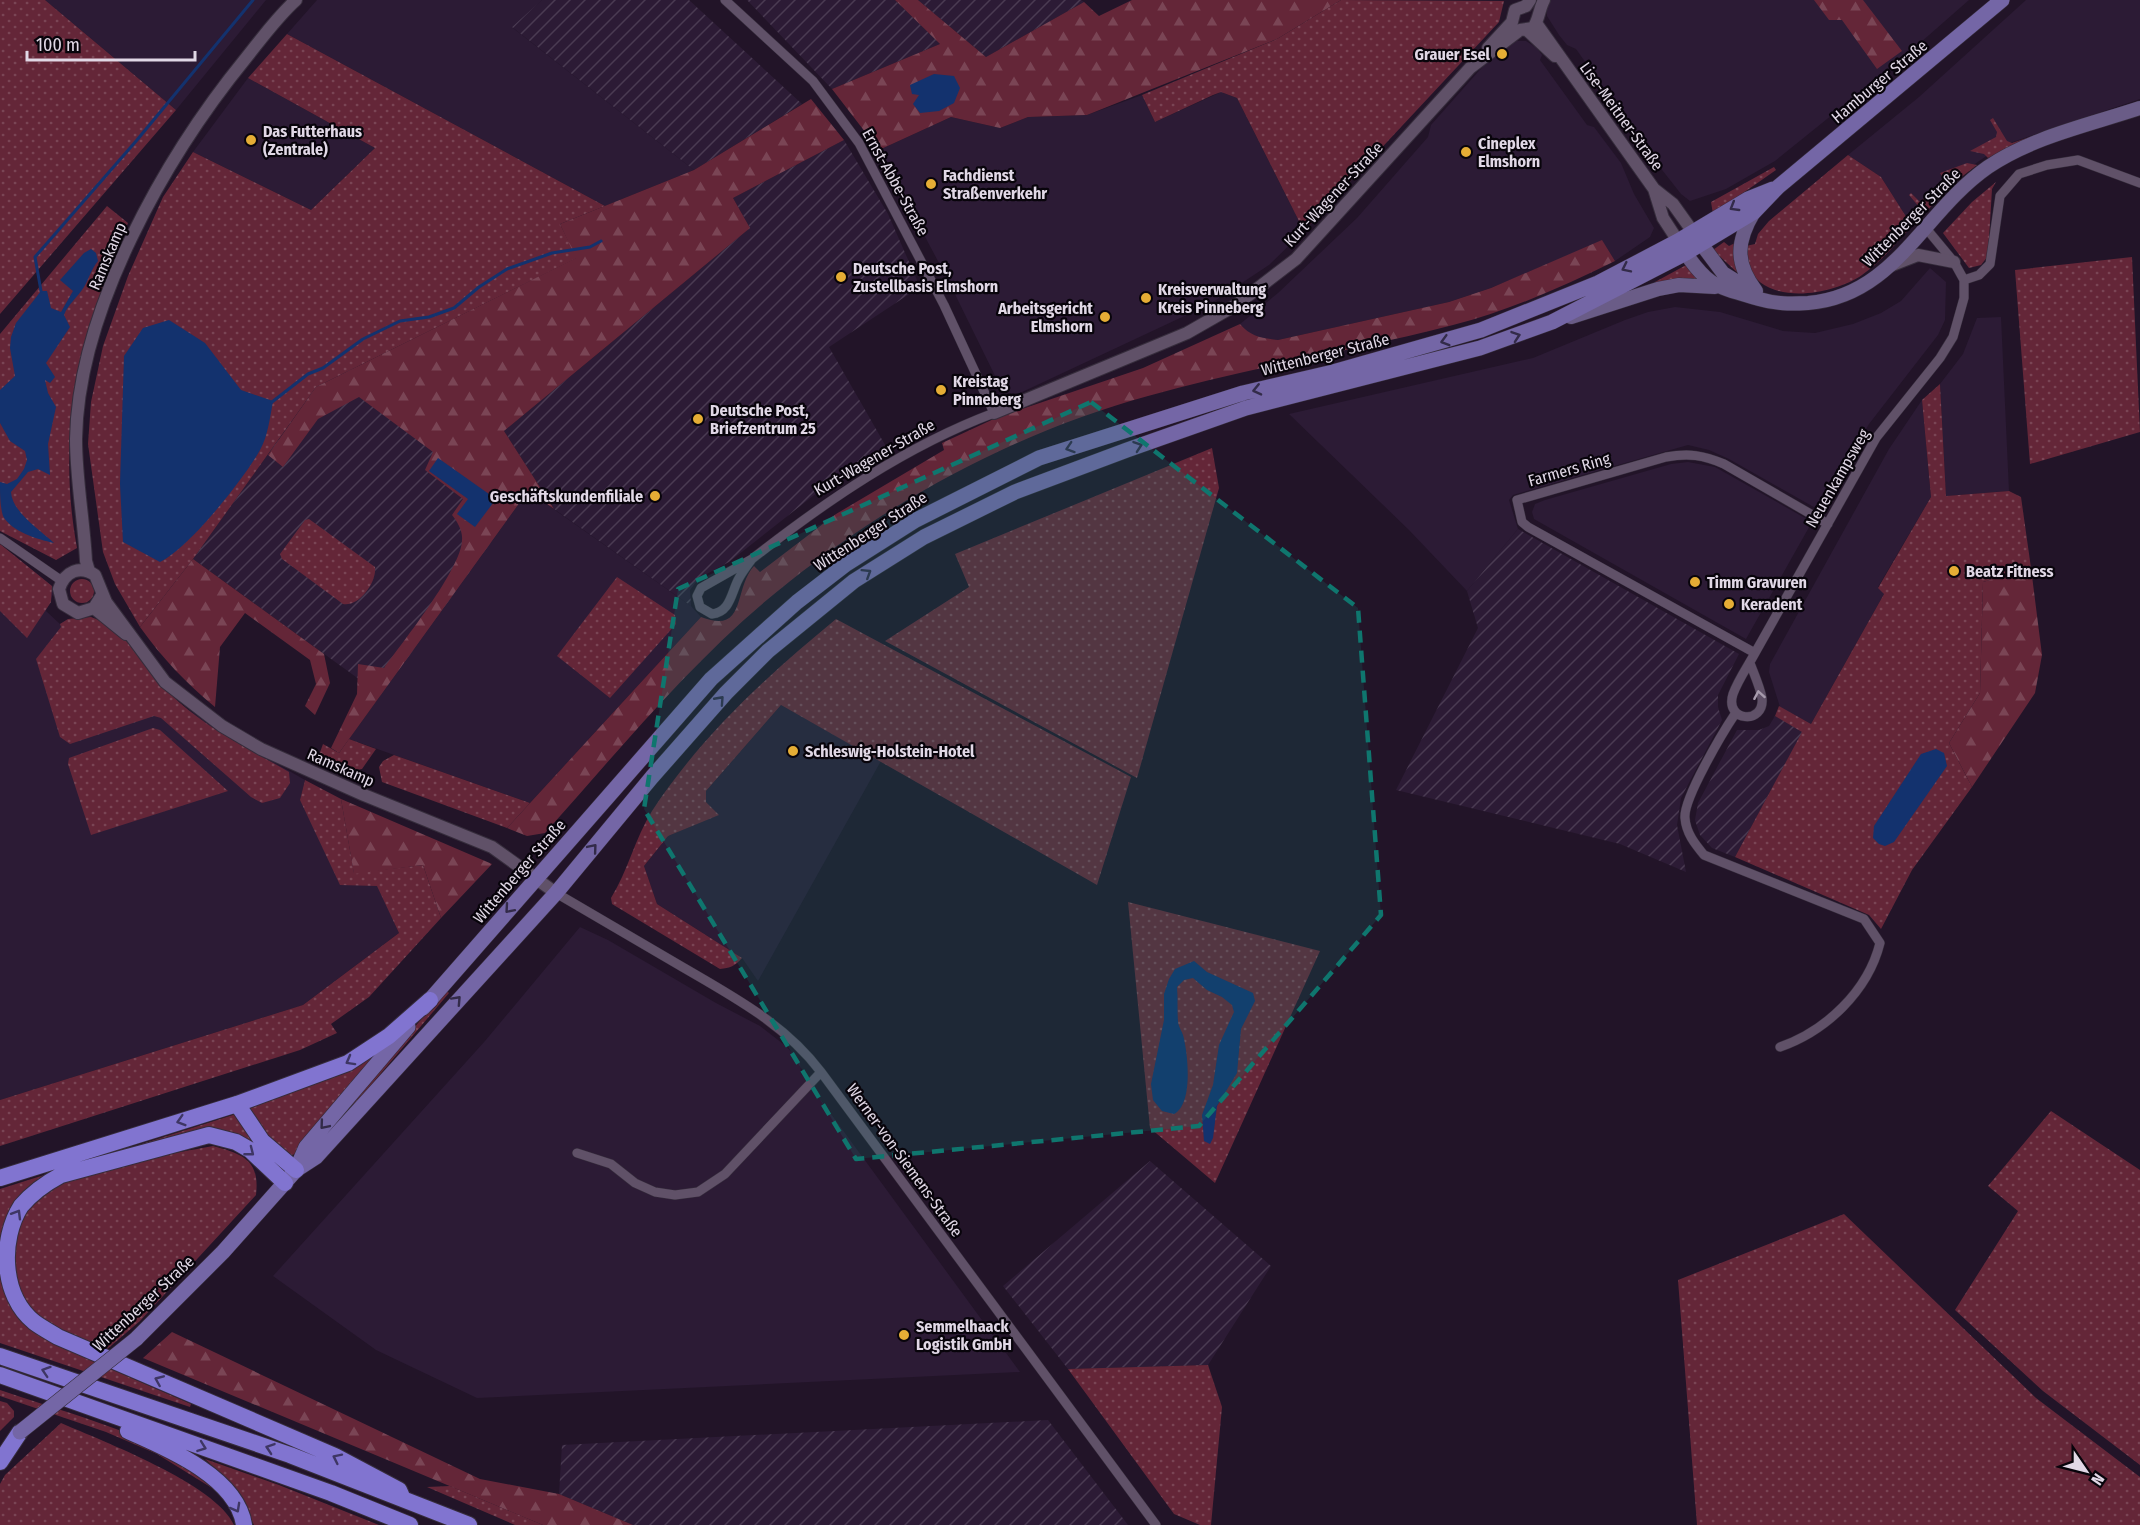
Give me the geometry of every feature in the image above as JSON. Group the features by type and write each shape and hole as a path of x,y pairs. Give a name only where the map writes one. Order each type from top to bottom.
{"highway":[{"path":"0,1178 237,1104 348,1063 389,1036 430,1000"},
{"path":"237,1104 262,1141 291,1177"},
{"path":"291,1177 236,1142 209,1135 61,1175 40,1186 20,1207 14,1217 3,1252 5,1279 16,1301 33,1322 58,1337 335,1456 399,1490 403,1499"},
{"path":"0,1356 279,1451 469,1525"},
{"path":"0,1375 331,1493 410,1525"},
{"path":"108,1413 118,1427 171,1450 203,1468 228,1493 244,1525"},
{"path":"0,1462 20,1432"}],"main road":[{"name":"Hamburger Straße","path":"1696,238 1754,212 1779,187 2002,0"},
{"name":"Wittenberger Straße","path":"1682,247 1701,275 1718,287 1775,304 1825,301 1849,294 1870,283 1890,266 1961,190 1999,160 2037,142 2140,108"},
{"name":"Hamburger Straße","path":"1696,238 1748,199 1779,187"},
{"path":"1754,212 1745,226 1739,249 1747,279 1758,293"},
{"name":"Wittenberger Straße","path":"0,1446 136,1339 193,1283 291,1177 316,1156 556,893 660,768 768,651 854,581 924,537 1015,492 1246,408 1480,348 1552,322 1609,295 1696,238 1723,273 1758,293 1804,303"},
{"name":"Wittenberger Straße","path":"291,1177 306,1147 430,1000 711,679 797,602 844,565 916,520 1039,458 1243,393 1333,372 1481,330 1682,247"},
{"path":"1552,322 1658,288 1679,285 1718,287"}],"street":[{"name":"Ramskamp","path":"296,0 245,59 195,125 144,212 116,275 92,341 81,395 76,438 86,561 89,571 100,581 102,595 165,682 222,726 261,749 354,791 492,847 556,893"},
{"name":"Ernst-Abbe-Straße","path":"725,0 813,81 859,142 944,305 994,412"},
{"name":"Kurt-Wagener-Straße","path":"752,559 741,573 729,603 724,609 712,614 700,608 697,596 706,584 732,573 806,516 862,481 945,435 994,412 1186,333 1246,298 1310,247 1476,63 1527,24 1544,0"},
{"name":"Kurt-Wagener-Straße","path":"1527,24 1528,3"},
{"name":"Kurt-Wagener-Straße","path":"1527,24 1515,10 1528,3"},
{"name":"Lise-Meitner-Straße","path":"1527,24 1563,63 1654,189 1673,204 1696,238"},
{"path":"1925,227 1954,262 1964,280 1979,274 1990,264 2000,196 2019,174 2047,165 2078,160 2140,183"},
{"name":"Lise-Meitner-Straße","path":"1654,189 1663,218 1682,247"},
{"path":"1890,266 1918,255 1954,262"},
{"name":"Neuenkampsweg","path":"1780,1047 1811,1034 1847,1002 1862,986 1875,961 1880,943 1864,919 1704,855 1691,839 1685,818 1688,800 1735,714 1732,696 1876,438 1940,358 1953,337 1964,298 1964,280"},
{"name":"Farmers Ring","path":"1755,653 1528,527 1522,522 1517,500 1666,456 1689,453 1707,456 1724,464 1828,524"},
{"path":"0,538 62,581"},
{"path":"89,571 74,570 62,581 60,597 70,610 86,612 94,608 102,595"},
{"name":"Ramskamp","path":"94,608 134,640"},
{"path":"1735,714 1744,718 1753,717 1760,709 1762,700 1750,663"},
{"name":"Werner-von-Siemens-Straße","path":"556,893 764,1016 793,1039 821,1072 1156,1525"},
{"path":"577,1153 611,1164 635,1183 655,1192 675,1196 698,1192 725,1173 821,1072"}],"highlighted area":[{"path":"1091,402 1358,608 1381,915 1199,1126 856,1159 644,809 678,589"}],"shaded area":[{"path":"45,0 266,0 176,110"},
{"path":"317,0 542,0 513,28 694,170 605,206 287,34"},
{"path":"542,0 689,0 802,104 694,170 512,27"},
{"path":"747,0 895,0 940,44 832,89"},
{"path":"918,0 1081,0 1084,2 986,57"},
{"path":"1551,0 1969,0 1904,57 1775,161 1726,189 1690,201 1681,194 1659,166 1576,49 1567,45 1559,35 1547,16 1547,6"},
{"path":"2026,0 2140,0 2140,99 2001,146 1966,170 1912,226 1881,177 1848,155 1919,97"},
{"path":"1512,41 1526,41 1537,48 1542,55 1540,60 1587,125 1594,127 1621,163 1634,194 1654,228 1650,237 1615,261 1602,241 1491,288 1449,302 1278,340 1258,338 1248,333 1240,324 1278,293 1357,218 1428,137 1431,125 1493,55"},
{"path":"248,78 375,148 311,210 193,152"},
{"path":"1221,92 1237,98 1304,231 1269,265 1210,304 1020,393 1009,393 1001,388 948,280 879,150 951,117 1000,128 1028,117 1087,115 1142,95 1155,122"},
{"path":"844,140 888,214 920,287 829,347 888,450 818,492 729,562 699,578 690,590 691,606 554,509 504,431 750,228 733,198"},
{"path":"1930,268 1946,282 1945,320 1938,335 1869,424 1819,510 1729,459 1709,450 1688,445 1513,495 1509,500 1518,529 1467,591 1409,530 1289,414 1533,358 1625,320 1648,312 1675,307 1720,312 1783,331 1815,333 1853,324 1881,313 1901,301"},
{"path":"2001,317 2009,491 1946,496 1940,384 1963,354 1977,318"},
{"path":"356,367 528,491 381,695 193,559 316,387"},
{"path":"1922,400 1931,497 1878,587 1884,594 1811,724 1780,707 1769,672 1770,664 1889,449"},
{"path":"1688,462 1715,467 1812,522 1746,639 1534,519 1532,512 1535,504 1545,500 1671,464"},
{"path":"528,491 691,606 701,617 530,803 349,739"},
{"path":"1518,529 1739,654 1718,695 1718,707 1722,720 1681,798 1677,825 1686,872 1620,844 1396,790 1478,628 1467,591"},
{"path":"0,544 52,586 53,594 46,611 60,624 68,619 91,617 135,653 159,684 182,705 219,731 305,780 300,800 378,886 399,933 303,1005 0,1100"},
{"path":"781,705 881,761 758,981 742,958 657,904 644,866 668,836 718,815 706,802 706,791"},
{"path":"1775,716 1803,731 1735,857 1712,848 1700,835 1695,820 1698,803 1737,730 1759,730 1769,726"},
{"path":"580,927 608,940 760,1026 787,1047 800,1062 801,1073 1020,1372 477,1398 376,1350 273,1276 485,1041"},
{"path":"1150,1161 1271,1266 1208,1365 1068,1369 1003,1286"},
{"path":"1048,1420 1128,1525 633,1525 559,1494 562,1445"}],"green space":[{"path":"0,0 45,0 176,110 0,314"},
{"path":"895,0 918,0 986,57 1084,2 1099,16 1132,0 1341,0 1277,39 1087,115 1028,117 1000,128 951,117 879,150 832,89 940,44"},
{"path":"1341,0 1504,1 1499,22 1304,231 1237,98 1221,92 1155,122 1142,95 1277,39"},
{"path":"1814,0 1863,0 1902,51 1877,69 1842,20 1829,20"},
{"path":"287,34 605,206 560,224 577,258 316,387 193,559 140,627 115,584 103,552 88,444 91,402 103,346 128,276 163,197 193,152 311,210 375,148 248,78"},
{"path":"811,99 844,140 733,198 750,228 504,431 554,509 528,491 339,753 331,748 357,694 358,664 384,668 430,605 452,568 459,553 462,537 459,526 452,515 463,499 425,470 433,452 359,397 318,419 283,467 268,455 316,387 576,258 560,224 694,170"},
{"path":"1993,118 2007,141 2012,143 2071,123 1988,158 1984,154 1970,151 1996,137 1997,132 1990,120"},
{"path":"1848,155 1881,177 1912,226 1876,264 1849,282 1834,288 1800,294 1768,287 1756,278 1747,264 1746,246 1755,244 1758,234 1769,221"},
{"path":"1967,163 1977,165 1946,189 1928,210 1920,208 1909,195 1911,193 1920,202 1944,180 1940,173"},
{"path":"1774,167 1776,170 1713,214 1711,202"},
{"path":"1996,182 1992,189 1988,256 1981,265 1969,268 1943,233 1972,202"},
{"path":"107,206 128,223 98,303 77,381 71,421 69,462 71,504 77,548 56,560 0,531 0,334"},
{"path":"1602,240 1615,261 1556,289 1515,305 1453,325 1148,396 1052,428 959,471 871,523 829,551 755,610 661,702 545,833 527,836 507,828 701,617 716,621 726,620 732,615 737,607 743,586 754,566 760,572 836,514 944,450 942,443 998,417 1143,368 1240,324 1253,334 1278,340 1449,302 1491,288"},
{"path":"1724,242 1729,246 1737,242 1742,277 1713,250"},
{"path":"2132,257 2140,432 2030,464 2015,270"},
{"path":"1688,264 1699,281 1655,283 1655,282"},
{"path":"1940,384 1946,496 2009,491 2021,497 2031,568 1983,582 1980,693 1949,743 1972,787 1912,870 1881,929 1869,915 1735,857 1802,732 1775,716 1779,706 1811,724 1884,594 1878,588 1931,497 1922,400"},
{"path":"1212,448 1219,488 1137,778 885,641 969,587 955,554"},
{"path":"309,519 375,567 370,586 355,602 343,604 282,559 280,554 305,520"},
{"path":"0,544 52,586 51,602 27,638 0,611"},
{"path":"193,559 324,654 330,683 315,715 305,706 316,684 310,660 245,613 220,647 215,707 175,670 148,638 140,627"},
{"path":"2031,568 2042,655 2035,693 1972,787 1949,743 1980,693 1983,582"},
{"path":"617,577 675,615 676,624 610,698 557,656"},
{"path":"82,579 90,583 94,591 90,599 82,603 74,599 70,591 74,583"},
{"path":"91,617 117,632 169,692 192,713 289,772 290,783 280,798 262,803 251,797 161,718 154,716 70,744 60,737 36,659 61,627 60,624 68,619"},
{"path":"836,619 1131,777 1097,885 781,705 706,791 706,802 719,815 668,836 644,866 657,904 742,958 732,966 720,969 612,904 611,898 646,821 692,757 737,708 785,662"},
{"path":"153,728 160,730 228,791 91,835 68,764 69,758"},
{"path":"349,739 376,749 362,769 351,771 322,760 319,755 323,744 339,753"},
{"path":"394,755 530,803 507,828 382,782 379,767 383,761"},
{"path":"305,780 341,799 354,873 423,865 441,918 369,997 331,1024 337,1033 300,1050 0,1146 0,1100 303,1005 399,933 377,886 340,885 300,800"},
{"path":"341,799 492,864 441,918 423,865 354,874"},
{"path":"1128,902 1320,951 1215,1183 1150,1128"},
{"path":"446,990 449,993 315,1151 312,1148"},
{"path":"374,1056 296,1154 287,1156 270,1143 247,1109 348,1072"},
{"path":"2051,1111 2140,1170 2140,1465 2043,1391 1955,1310 2018,1211 1988,1186"},
{"path":"236,1114 262,1146 229,1133 49,1178 0,1246 0,1189"},
{"path":"213,1146 233,1152 248,1161 255,1174 256,1195 140,1321 105,1351 58,1329 31,1309 21,1297 14,1282 11,1245 13,1227 26,1208 47,1192 72,1179 101,1169"},
{"path":"1844,1214 2036,1398 2140,1477 2140,1525 1697,1525 1678,1280"},
{"path":"0,1271 5,1292 58,1342 90,1360 191,1404 190,1407 0,1343"},
{"path":"172,1332 480,1479 559,1494 633,1525 543,1525 143,1358"},
{"path":"1208,1365 1222,1407 1211,1525 1200,1525 1174,1514 1068,1369"},
{"path":"0,1390 145,1441 185,1463 220,1493 157,1454 106,1432 0,1396"},
{"path":"0,1401 7,1403 14,1411 14,1417 0,1431"},
{"path":"61,1423 129,1452 182,1479 205,1494 223,1510 234,1525 0,1525 0,1484 5,1475"},
{"path":"205,1459 279,1485 379,1525 254,1525 235,1487"},
{"path":"450,1486 543,1525 515,1525 427,1487"}],"water":[{"path":"934,74 954,76 960,88 954,103 939,111 920,113 913,104 919,95 912,94 910,85"},
{"path":"91,249 96,253 98,261 84,287 66,311 64,315 70,327 46,363 55,377 50,383 45,380 48,393 56,407 48,444 50,475 38,469 28,472 11,492 16,507 21,513 54,543 19,531 3,516 0,482 7,484 17,479 27,460 25,451 10,441 0,423 0,390 15,376 10,348 16,323 41,291 47,291 51,308 61,312 73,291 60,280 84,253"},
{"path":"169,320 205,343 241,390 273,401 263,445 242,478 200,528 172,555 160,562 123,542 120,484 124,356 143,328"},
{"path":"438,458 496,499 475,527 457,514 468,499 429,471"},
{"path":"1936,749 1944,753 1947,766 1894,842 1885,846 1879,844 1873,838 1874,826 1921,754"},
{"path":"1194,961 1207,972 1253,993 1255,1001 1241,1029 1237,1073 1217,1106 1213,1138 1210,1144 1204,1141 1202,1115 1213,1085 1219,1045 1234,1012 1232,1005 1207,990 1193,978 1184,980 1177,987 1178,1023 1184,1039 1188,1068 1187,1091 1180,1109 1174,1114 1162,1111 1153,1100 1151,1084 1164,1020 1164,994 1169,979 1175,969"}],"waterway":[{"path":"41,291 35,257 137,140 253,0"},
{"path":"272,402 308,374 323,368 363,339 400,321 429,317 454,308 479,287 507,269 552,253 590,247 601,241"}],"place":[{"name":"Grauer Esel","path":"1502,54"},
{"name":"Das Futterhaus (Zentrale)","path":"251,140"},
{"name":"Cineplex Elmshorn","path":"1466,152"},
{"name":"Fachdienst Straßenverkehr","path":"931,184"},
{"name":"Deutsche Post, Zustellbasis Elmshorn","path":"841,277"},
{"name":"Kreisverwaltung Kreis Pinneberg","path":"1146,298"},
{"name":"Arbeitsgericht Elmshorn","path":"1105,317"},
{"name":"Kreistag Pinneberg","path":"941,390"},
{"name":"Deutsche Post, Briefzentrum 25","path":"698,419"},
{"name":"Geschäftskundenfiliale","path":"655,496"},
{"name":"Beatz Fitness","path":"1954,571"},
{"name":"Timm Gravuren","path":"1695,582"},
{"name":"Keradent","path":"1729,604"},
{"name":"Schleswig-Holstein-Hotel","path":"793,751"},
{"name":"Semmelhaack Logistik GmbH","path":"904,1335"}]}
